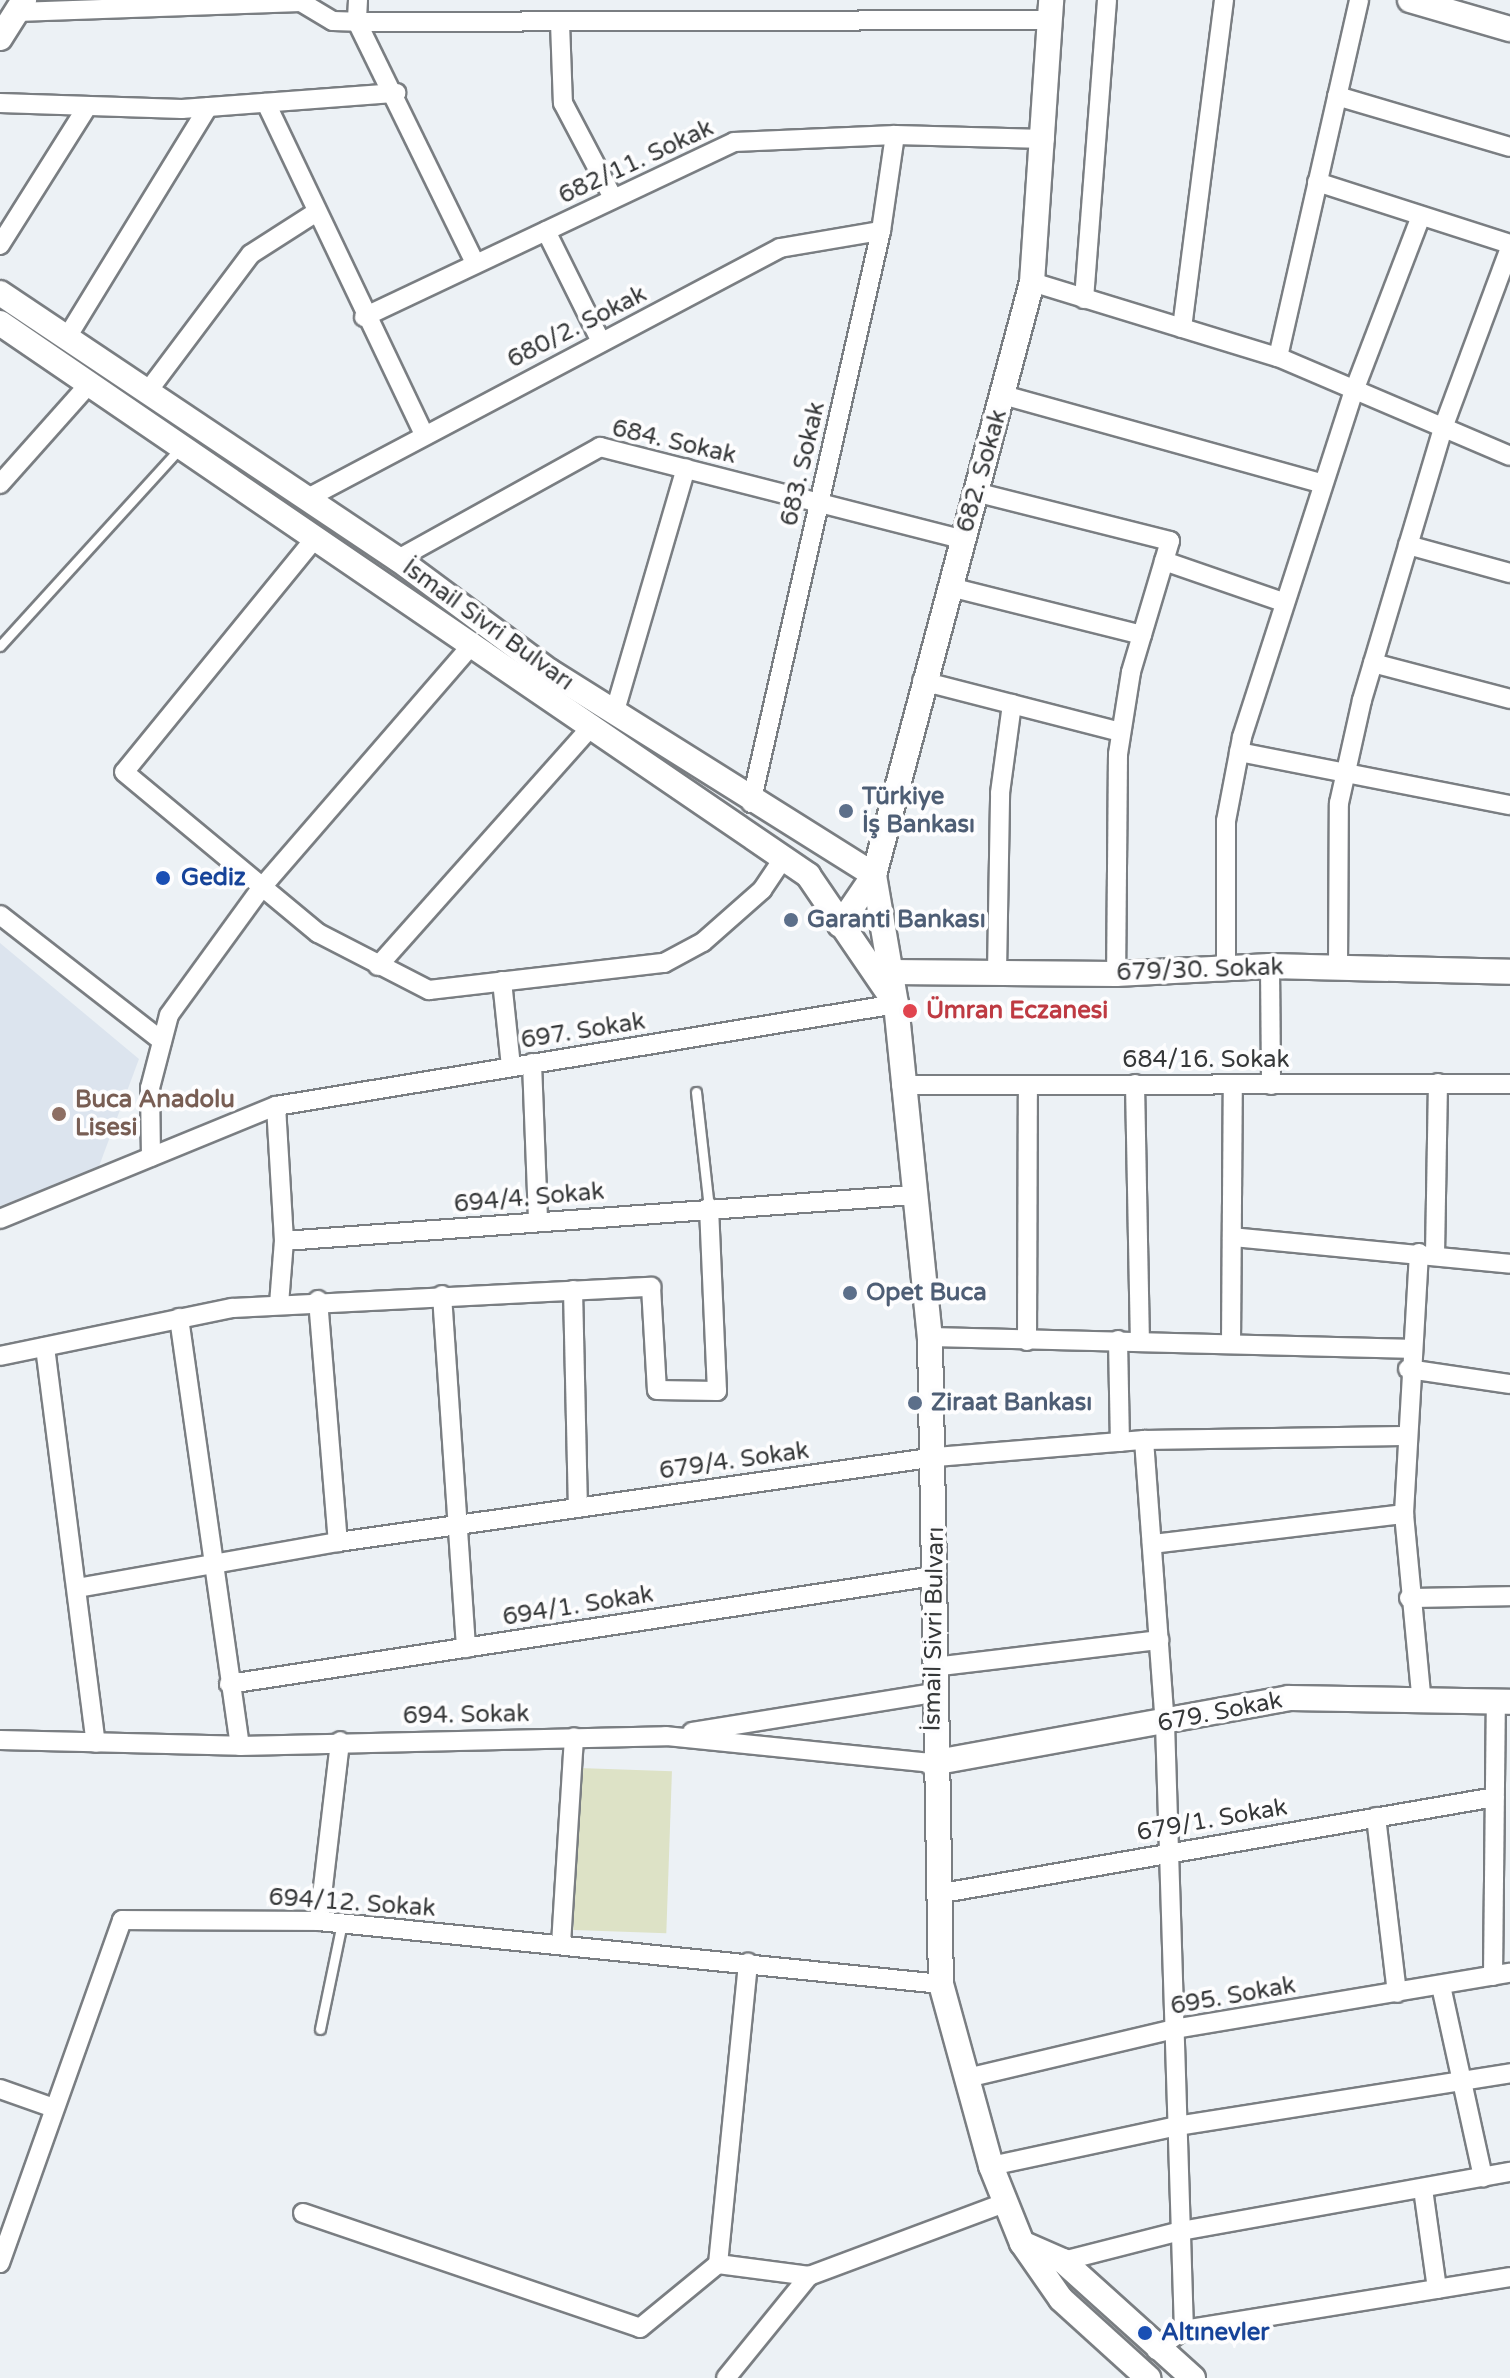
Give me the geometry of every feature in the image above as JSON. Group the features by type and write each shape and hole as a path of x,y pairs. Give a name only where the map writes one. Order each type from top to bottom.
{"main road":[{"path":"1410,0 1510,29"},
{"path":"0,38 21,6"},
{"name":"682. Sokak","path":"840,925 874,875 922,681 1032,282 1045,139 1051,10"},
{"name":"İsmail Sivri Bulvarı","path":"0,293 398,559 808,875 896,1004"},
{"name":"İsmail Sivri Bulvarı","path":"0,323 473,643 874,875 896,1004 901,1085 930,1337 936,1457 932,1763 941,1984 991,2166 1022,2243 1061,2299 1148,2378"},
{"name":"679/30. Sokak","path":"890,972 1116,974 1226,966 1510,972"},
{"name":"679. Sokak","path":"932,1763 1165,1723 1288,1698 1421,1695 1503,1702"},
{"path":"1022,2243 1063,2261 1156,2350 1193,2378"}],"street":[{"path":"358,0 357,22 396,93 474,261"},
{"path":"679,0 679,20"},
{"path":"1084,299 1107,0"},
{"path":"1182,328 1224,0"},
{"path":"1278,357 1359,0"},
{"path":"21,6 301,2 333,21 560,23 1051,10"},
{"path":"560,23 563,103 613,198"},
{"path":"0,103 85,110 208,107 396,93"},
{"path":"1337,96 1510,147"},
{"path":"266,103 364,317 423,432"},
{"path":"66,339 208,107"},
{"path":"0,245 85,110"},
{"name":"682/11. Sokak","path":"364,317 474,261 546,231 734,142 895,135 1045,139"},
{"name":"683. Sokak","path":"751,803 881,231 895,135"},
{"path":"1317,182 1510,246 1443,428 1373,663 1345,773 1336,844 1338,967"},
{"path":"148,391 251,254 315,213"},
{"path":"1226,966 1224,860 1239,752 1283,602 1355,388 1421,216"},
{"path":"546,231 601,342"},
{"name":"680/2. Sokak","path":"306,499 423,432 780,248 881,231"},
{"path":"1032,282 1278,357 1510,456"},
{"path":"0,484 90,383"},
{"path":"1003,395 1323,484"},
{"name":"684. Sokak","path":"398,559 600,447 962,539"},
{"path":"378,966 604,719 686,468"},
{"path":"975,492 1170,541 1142,635 1121,732 1116,974"},
{"path":"316,537 124,772 318,933 429,990 664,963 703,942 762,890 784,857"},
{"path":"1408,545 1510,573"},
{"path":"1164,561 1283,602"},
{"path":"950,587 1142,635"},
{"path":"151,1157 150,1088 169,1015 262,887 473,643"},
{"path":"1373,663 1510,699"},
{"path":"922,681 1121,732"},
{"path":"997,972 1000,793 1012,704"},
{"path":"1239,752 1345,773 1439,797 1510,805"},
{"path":"0,915 162,1041"},
{"path":"1270,966 1271,1085"},
{"path":"502,981 511,1067"},
{"name":"697. Sokak","path":"0,1219 276,1106 896,1004"},
{"path":"532,1063 538,1222"},
{"path":"1421,1695 1409,1598 1403,1436 1408,1349 1427,1253 1438,1083"},
{"path":"1135,1084 1140,1340"},
{"name":"684/16. Sokak","path":"901,1085 1510,1084"},
{"path":"1027,1341 1028,1085"},
{"path":"1231,1344 1233,1086"},
{"path":"276,1106 284,1241 279,1304"},
{"name":"694/4. Sokak","path":"284,1241 709,1207 914,1195"},
{"path":"0,1356 179,1318 279,1304 651,1287 657,1390 717,1391 709,1207"},
{"path":"1232,1237 1427,1253 1510,1264"},
{"path":"573,1290 578,1508"},
{"path":"442,1295 454,1525 466,1648"},
{"path":"318,1300 338,1542"},
{"path":"179,1318 208,1562 240,1746"},
{"path":"930,1337 1408,1349"},
{"path":"1118,1340 1120,1442"},
{"path":"45,1347 96,1743"},
{"path":"1408,1369 1510,1384"},
{"name":"679/4. Sokak","path":"77,1588 208,1562 338,1542 936,1457 1144,1440 1403,1436"},
{"path":"1144,1440 1165,1723 1184,2330"},
{"path":"1152,1544 1404,1514"},
{"name":"694/1. Sokak","path":"229,1684 934,1576"},
{"path":"1409,1598 1510,1596"},
{"path":"933,1667 1159,1640"},
{"path":"666,1736 933,1693"},
{"path":"1501,1975 1502,1897 1495,1797 1503,1702"},
{"name":"694. Sokak","path":"0,1740 240,1746 340,1741 666,1736 932,1763"},
{"path":"561,1944 574,1737"},
{"path":"319,1921 340,1741"},
{"name":"679/1. Sokak","path":"937,1894 1169,1851 1495,1797"},
{"path":"1376,1817 1397,1993"},
{"name":"694/12. Sokak","path":"0,2263 122,1920 319,1921 748,1962 941,1984"},
{"path":"303,2213 640,2328 718,2264 748,1962"},
{"name":"695. Sokak","path":"967,2078 1174,2029 1501,1975"},
{"path":"1441,1986 1483,2177"},
{"path":"991,2166 1177,2126 1510,2073"},
{"path":"0,2089 54,2108"},
{"path":"1063,2261 1181,2231 1510,2172"},
{"path":"1423,2189 1437,2289"},
{"path":"718,2264 809,2276 1004,2203"},
{"path":"726,2378 809,2276"},
{"path":"1156,2350 1184,2330 1510,2277"}],"lane":[{"path":"0,646 183,446"},
{"path":"696,1092 709,1207"},
{"path":"320,2029 342,1923"}],"shaded area":[{"name":"Buca Anadolu Lisesi","path":"0,943 139,1059 98,1169 0,1206"}],"green space":[{"path":"579,1768 672,1771 666,1933 573,1930"}],"place":[{"name":"Türkiye İş Bankası","path":"846,811"},
{"name":"Gediz","path":"163,878"},
{"name":"Garanti Bankası","path":"791,920"},
{"name":"Ümran Eczanesi","path":"910,1011"},
{"name":"Buca Anadolu Lisesi","path":"59,1114"},
{"name":"Opet Buca","path":"850,1293"},
{"name":"Ziraat Bankası","path":"915,1403"},
{"name":"Altınevler","path":"1145,2333"}]}
